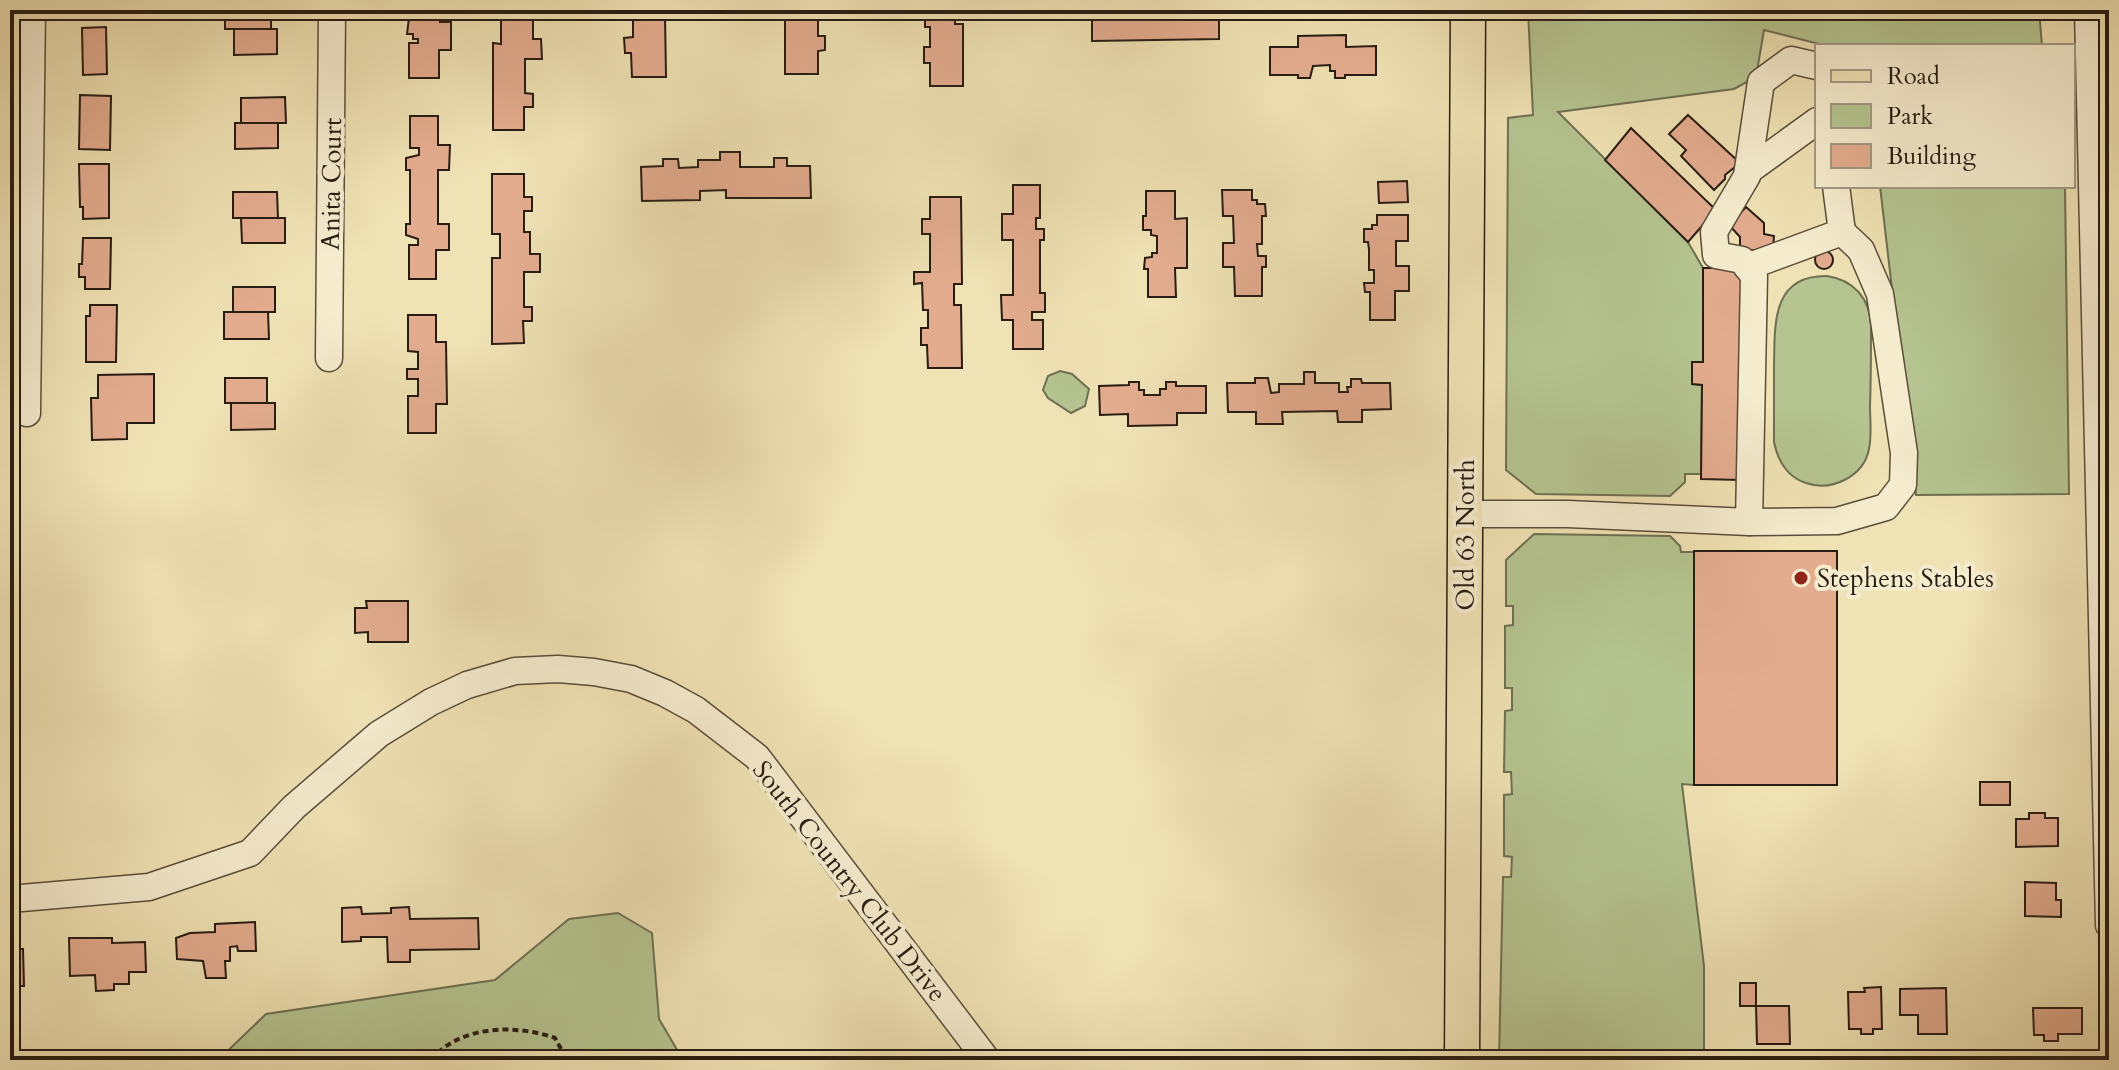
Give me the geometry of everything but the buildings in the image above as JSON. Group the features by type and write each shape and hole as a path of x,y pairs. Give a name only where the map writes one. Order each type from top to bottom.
{"main road":[{"name":"Old 63 North","path":"1462,1060 1468,10"}],"street":[{"path":"27,413 32,10"},
{"name":"Anita Court","path":"329,358 332,10"},
{"path":"2088,10 2104,445 2109,925"},
{"path":"1749,522 1754,276 1742,260 1716,255 1714,232 1747,176 1761,82 1791,60 1815,66"},
{"path":"1748,171 1815,122"},
{"path":"1465,514 1568,514 1749,522 1837,521 1886,507 1903,485 1904,453 1880,294 1861,250 1842,232 1836,188"},
{"path":"1747,267 1842,232"},
{"name":"South Country Club Drive","path":"10,899 149,887 250,853 294,807 379,734 431,702 467,685 515,671 558,669 594,672 631,679 665,693 696,710 757,757 987,1060"}],"path":[{"path":"431,1060 464,1036 489,1030 555,1038 561,1049 561,1060"}],"green space":[{"path":"1528,10 2039,10 2042,44 1819,44 1764,30 1756,77 1734,89 1558,112 1688,242 1703,268 1703,362 1692,363 1692,384 1702,385 1701,474 1685,474 1685,482 1670,496 1536,494 1506,470 1508,118 1533,115"},
{"path":"1880,188 2065,188 2069,494 1916,495"},
{"path":"1827,276 1853,286 1868,307 1871,325 1870,438 1866,459 1854,474 1836,483 1816,485 1799,480 1789,472 1781,462 1774,442 1775,336 1776,321 1785,294 1795,284 1808,278"},
{"path":"1060,371 1072,374 1089,389 1085,406 1071,413 1048,398 1043,390 1048,376"},
{"path":"1534,534 1670,536 1680,546 1681,552 1694,552 1694,785 1682,784 1704,966 1704,1060 1499,1060 1503,877 1511,877 1512,857 1504,856 1504,795 1512,794 1511,772 1504,772 1505,711 1512,710 1512,688 1505,688 1505,626 1513,625 1513,606 1506,606 1506,560"},
{"path":"618,913 652,933 659,1019 683,1060 218,1060 266,1014 495,980 569,919"}],"place":[{"name":"Stephens Stables","path":"1801,578"}]}
